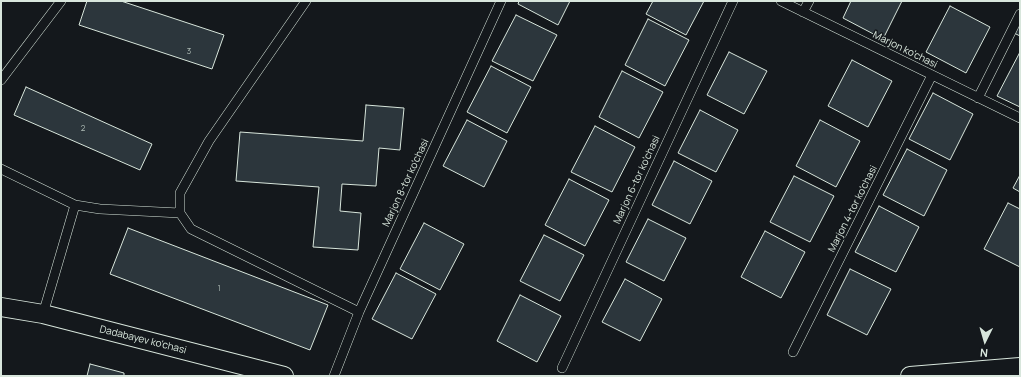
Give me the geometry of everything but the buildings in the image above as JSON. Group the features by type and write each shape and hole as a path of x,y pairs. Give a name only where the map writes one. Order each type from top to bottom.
{"street":[{"name":"Dadabayev ko'chasi","path":"1,307 43,314 284,376"},
{"path":"910,376 1020,367"}],"lane":[{"path":"1,80 61,1"},
{"path":"306,1 209,141 180,193 180,213 191,229 359,312"},
{"name":"Marjon 8-tor ko'chasi","path":"334,376 359,312 501,1"},
{"name":"Marjon 6-tor ko'chasi","path":"562,368 733,1"},
{"name":"Marjon ko'chasi","path":"780,1 1020,118"},
{"path":"803,12 809,1"},
{"path":"978,98 1020,14"},
{"name":"Marjon 4-tor ko'chasi","path":"793,352 932,75"},
{"path":"1,169 75,205 136,212 180,213"},
{"path":"43,314 75,205"}]}
